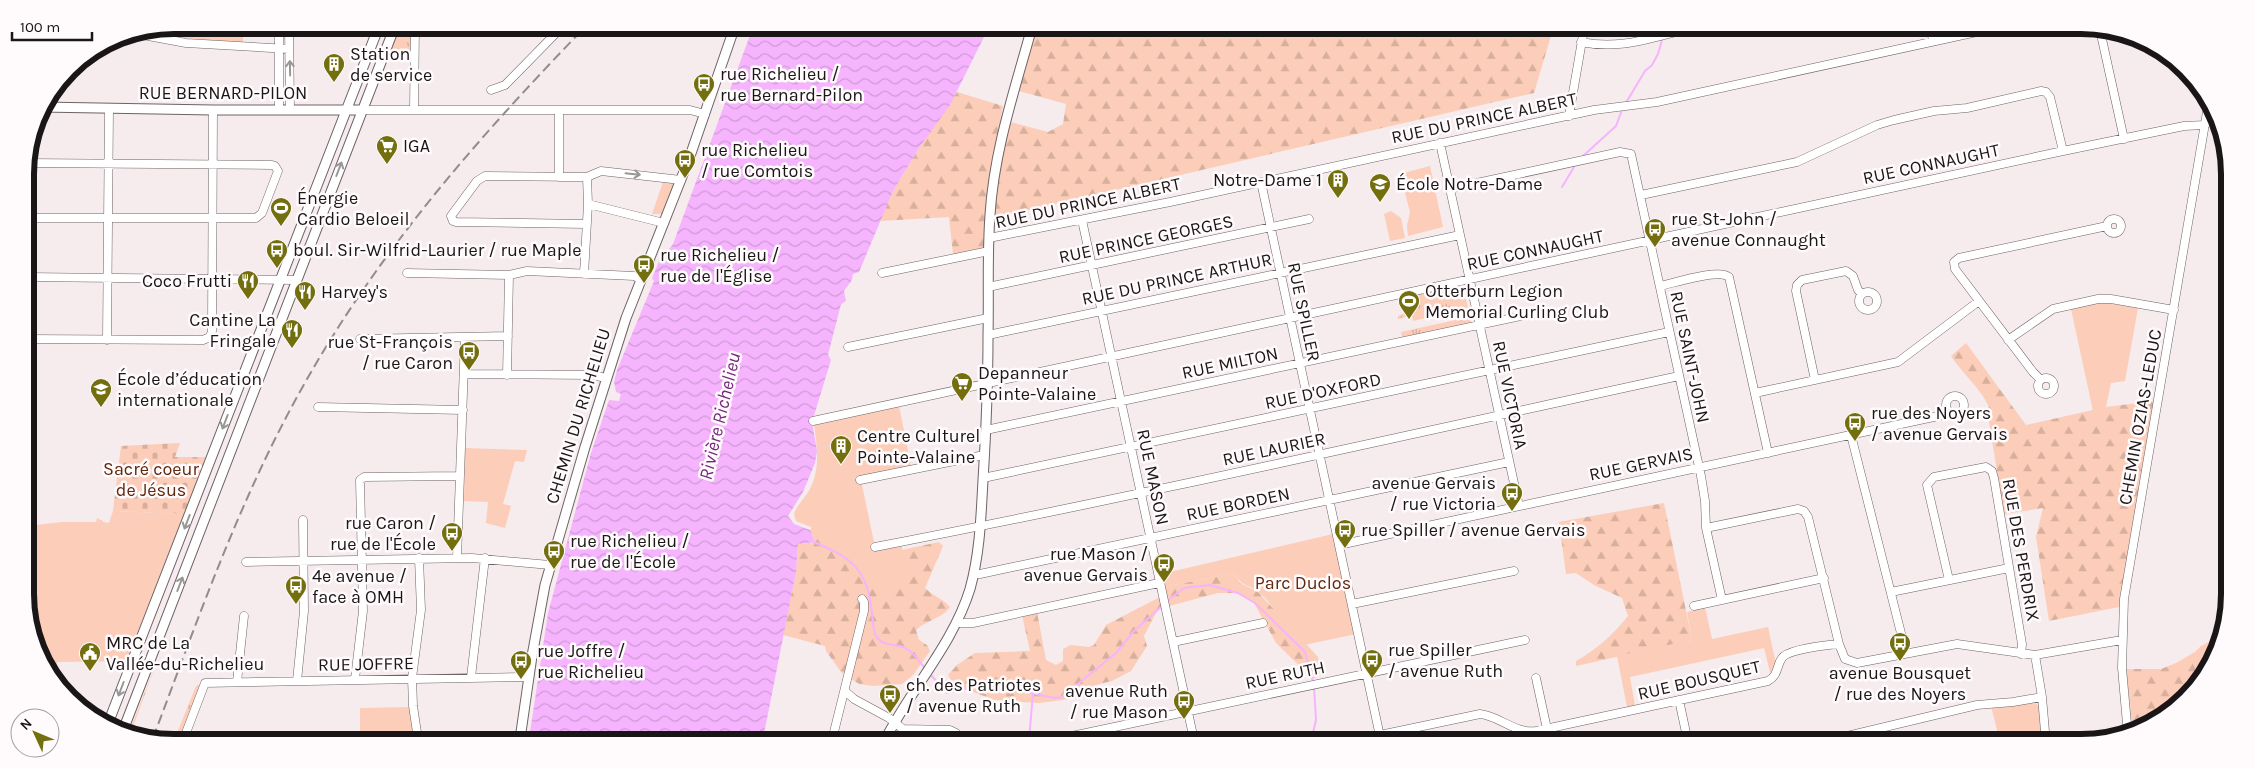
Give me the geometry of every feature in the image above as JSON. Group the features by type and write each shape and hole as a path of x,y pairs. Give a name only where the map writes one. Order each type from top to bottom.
{"main road":[{"path":"110,718 376,34"},
{"path":"125,725 391,34"},
{"name":"CHEMIN DU RICHELIEU","path":"521,734 528,677 550,565 606,378 641,279 681,180 732,34"},
{"path":"887,734 956,624 974,574 980,527 986,430 991,201 998,154 1030,34"},
{"name":"RUE BERNARD-PILON","path":"51,107 362,110"}],"street":[{"path":"279,34 280,110"},
{"path":"290,34 290,110"},
{"path":"414,109 415,34"},
{"path":"491,90 505,85 555,34"},
{"path":"1570,116 1583,34"},
{"path":"1581,42 1601,46 1619,45 1666,34"},
{"path":"1931,34 1933,41"},
{"name":"RUE DU PRINCE ALBERT","path":"989,238 1082,220 1611,107 1657,102 1967,34"},
{"path":"2101,35 2124,138"},
{"path":"146,36 223,47 290,48"},
{"path":"1641,195 1797,162 1877,125 1894,120 1928,112 1967,108 2041,91 2050,97 2062,151"},
{"path":"106,340 109,109"},
{"path":"34,339 203,340 209,338 212,331 213,110"},
{"name":"RUE BERNARD-PILON","path":"362,110 690,110 705,114"},
{"path":"559,110 559,177"},
{"name":"CHEMIN OZIAS-LEDUC","path":"2127,727 2122,678 2122,640 2126,586 2207,112"},
{"name":"RUE CONNAUGHT","path":"813,420 2062,151 2188,125 2205,125"},
{"name":"RUE VICTORIA","path":"1440,143 1519,506"},
{"name":"RUE SAINT-JOHN","path":"1449,189 1620,152 1628,152 1633,158 1699,467 1705,501 1706,528 1722,600"},
{"path":"34,163 272,165 277,168 277,175 259,217 34,218"},
{"path":"586,224 460,223 454,222 451,219 452,212 483,176 587,177 601,171 681,180"},
{"path":"584,274 588,204 587,177"},
{"name":"RUE SPILLER","path":"1261,182 1380,734"},
{"path":"588,204 664,223"},
{"name":"RUE PRINCE GEORGES","path":"988,287 1310,219"},
{"name":"RUE MASON","path":"1082,220 1193,734"},
{"path":"2041,380 2008,340 1954,268 1956,259 2107,226"},
{"name":"RUE DU PRINCE ARTHUR","path":"988,335 1460,235"},
{"name":"RUE DU PRINCE ALBERT","path":"882,273 989,251"},
{"path":"407,273 509,275 527,271 634,276 641,279"},
{"path":"1814,380 1796,291 1797,285 1802,280 1846,271 1853,276 1858,290 1862,294"},
{"path":"1660,286 1715,274 1726,274 1731,280 1768,452"},
{"path":"507,374 509,275"},
{"path":"34,277 297,280"},
{"path":"2008,340 2053,309 2098,299 2111,299 2174,310"},
{"path":"1755,393 1898,362 1979,301"},
{"name":"RUE MILTON","path":"986,430 1540,312"},
{"path":"848,347 988,318"},
{"name":"RUE D'OXFORD","path":"983,478 1669,332"},
{"path":"457,558 465,336"},
{"path":"360,339 508,336"},
{"path":"464,374 592,375 606,378"},
{"name":"RUE LAURIER","path":"875,547 980,527 1320,455 1679,376"},
{"path":"318,407 462,410"},
{"name":"RUE GERVAIS","path":"1339,545 1943,415 1948,411"},
{"path":"1851,435 1906,653"},
{"path":"860,480 984,455"},
{"name":"RUE BORDEN","path":"974,574 1509,462"},
{"name":"RUE DES PERDRIX","path":"1949,580 1927,485 1934,477 1981,467 1989,469 1994,475 2022,644 2021,654"},
{"path":"355,679 363,611 361,479 460,476"},
{"path":"1706,528 1798,509 1803,510 1808,517 1843,657 1852,662 1962,644 2035,655 2122,640"},
{"path":"296,681 304,611 303,520"},
{"path":"417,734 413,706 412,678 420,610 419,558"},
{"path":"246,562 484,558 550,565"},
{"path":"471,677 484,558"},
{"path":"1891,592 2009,568"},
{"path":"1352,604 1514,570"},
{"path":"1694,606 1824,578"},
{"path":"956,624 973,624 1160,586"},
{"path":"834,734 864,611 862,599"},
{"path":"237,682 244,616"},
{"path":"1173,642 1264,623"},
{"name":"RUE RUTH","path":"1081,734 1524,640"},
{"name":"RUE BOUSQUET","path":"1398,734 1480,714 1492,717 1523,731 1547,729 1768,681 1776,675 1780,660 1786,654 1839,644"},
{"path":"2035,655 2042,697 2045,734"},
{"name":"RUE JOFFRE","path":"186,734 205,683 528,677"},
{"path":"1536,678 1547,729"},
{"path":"845,691 859,702 906,729 950,730 956,734"},
{"path":"1864,734 1902,721 1977,704 2013,702 2042,697"},
{"path":"1679,700 1686,734"}],"green space":[{"path":"161,34 243,34 243,43"},
{"path":"397,34 411,34 410,53 389,54"},
{"path":"1034,34 1552,34 1534,93 994,218 1000,165 1010,122 1048,132 1063,124 1066,104 1019,91"},
{"path":"957,92 1003,106 987,190 984,248 953,254 949,217 880,221 893,191 919,148"},
{"path":"1430,166 1443,227 1408,236 1407,226 1410,212 1400,174"},
{"path":"664,179 675,183 662,214 652,214"},
{"path":"1391,211 1401,218 1405,238 1390,241 1384,214"},
{"path":"1463,284 1471,323 1402,338 1401,332 1451,321 1449,312 1413,321 1412,315 1398,319 1398,316 1407,312 1404,298"},
{"path":"1459,288 1468,318 1453,323 1447,290"},
{"path":"2101,302 2138,308 2125,381 2111,383 2106,407 2093,411 2071,309"},
{"path":"1966,343 2026,425 2106,407 2154,401 2119,607 2049,621 2036,537 2043,508 2004,514 1989,422 1984,419 1989,406 1951,356"},
{"path":"899,406 912,470 861,480 875,547 901,542 907,582 870,587 855,562 819,540 811,527 796,521 794,514 813,483 817,466 814,424"},
{"name":"Sacré coeur de Jésus","path":"180,443 175,457 206,457 184,514 113,511 121,446"},
{"path":"465,448 527,450 524,462 515,461 503,504 511,506 505,528 486,523 488,502 464,501"},
{"path":"1664,503 1692,640 1576,666 1576,661 1604,642 1628,616 1622,598 1594,585 1576,573 1566,574 1559,522"},
{"path":"113,511 184,514 126,661 57,662 57,672 41,639 36,621 34,603 34,525 62,522 96,522 97,518 109,523"},
{"path":"815,523 853,538 897,551 939,542 943,546 925,588 950,607 943,614 916,630 919,640 927,645 930,651 913,675 902,684 873,686 859,684 841,672 826,651 825,646 783,635 796,572 798,544 815,542 810,530"},
{"name":"Parc Duclos","path":"1333,534 1356,634 1304,645 1291,630 1282,633 1277,616 1267,600 1243,583 1234,573 1164,587 1161,574"},
{"path":"1234,573 1240,583 1258,592 1318,657 1321,675 1313,679 1276,643 1254,603 1238,593 1218,593 1158,609 1144,636 1147,646 1131,671 1112,681 1099,684 1078,698 1039,703 995,700 954,685 948,675 957,665 975,653 1030,651 1022,615 1037,612 1046,660 1056,665 1063,661 1063,649 1071,645 1089,647 1094,645 1106,625 1158,598 1165,593 1164,587"},
{"path":"1705,607 1712,639 1768,627 1776,664 1771,676 1764,648 1630,677 1635,706 1627,707 1617,656 1692,640 1687,612"},
{"path":"2213,640 2198,672 2186,687 2166,705 2132,725 2126,669 2161,669 2176,663 2195,652 2201,646"},
{"path":"157,661 133,728 131,727"},
{"path":"201,684 183,734 177,734 196,686"},
{"path":"2032,702 2037,704 2040,709 2041,734 1998,734 1991,706 2013,706"},
{"path":"410,707 414,734 360,734 360,708"}],"water":[{"name":"Rivière Richelieu","path":"750,34 986,34 950,105 919,148 893,191 859,272 853,274 852,280 844,291 846,301 841,304 828,355 831,360 812,422 817,451 815,463 803,492 788,516 794,524 810,530 815,542 798,544 796,572 764,734 530,734 548,613 591,453 609,400 619,401 621,394 616,392 614,382 617,370 654,281 652,278 663,252 668,250 673,244"}],"waterway":[{"path":"1627,101 1645,71 1652,65 1662,40"},
{"path":"1583,156 1616,126 1622,110"},
{"path":"1562,187 1574,167"},
{"path":"814,542 846,558 860,572 869,592 876,636 882,642 907,649 926,669"},
{"path":"1167,601 1184,588 1210,585 1238,593 1255,603 1305,652 1313,682"},
{"path":"930,674 947,693 976,686 1002,687 1055,698 1062,697 1116,653 1134,631 1162,606"},
{"path":"1313,734 1316,720 1314,687"},
{"path":"1030,734 1033,693"}],"railway":[{"path":"155,733 233,531 270,450 320,356 388,255 424,208 462,161 578,34"}],"place":[{"name":"Station de service","path":"334,83"},
{"name":"rue Richelieu / rue Bernard-Pilon","path":"704,103"},
{"name":"IGA","path":"387,165"},
{"name":"rue Richelieu / rue Comtois","path":"685,179"},
{"name":"Notre-Dame 1","path":"1338,199"},
{"name":"École Notre-Dame","path":"1380,203"},
{"name":"Énergie Cardio Beloeil","path":"281,227"},
{"name":"rue St-John / avenue Connaught","path":"1655,248"},
{"name":"boul. Sir-Wilfrid-Laurier / rue Maple","path":"277,269"},
{"name":"rue Richelieu / rue de l'Église","path":"644,284"},
{"name":"Coco Frutti","path":"248,300"},
{"name":"Harvey's","path":"305,311"},
{"name":"Otterburn Legion Memorial Curling Club","path":"1409,320"},
{"name":"Cantine La Fringale","path":"292,349"},
{"name":"rue St-François / rue Caron","path":"469,371"},
{"name":"Depanneur Pointe-Valaine","path":"962,402"},
{"name":"École d’éducation internationale","path":"101,408"},
{"name":"rue des Noyers / avenue Gervais","path":"1855,442"},
{"name":"Centre Culturel Pointe-Valaine","path":"841,465"},
{"name":"avenue Gervais / rue Victoria","path":"1512,512"},
{"name":"rue Spiller / avenue Gervais","path":"1345,549"},
{"name":"rue Caron / rue de l'École","path":"452,552"},
{"name":"rue Richelieu / rue de l'École","path":"554,570"},
{"name":"rue Mason / avenue Gervais","path":"1164,583"},
{"name":"4e avenue / face à OMH","path":"296,605"},
{"name":"avenue Bousquet / rue des Noyers","path":"1900,662"},
{"name":"MRC de La Vallée-du-Richelieu","path":"90,672"},
{"name":"rue Spiller / avenue Ruth","path":"1372,679"},
{"name":"rue Joffre / rue Richelieu","path":"521,680"},
{"name":"ch. des Patriotes / avenue Ruth","path":"890,714"},
{"name":"avenue Ruth / rue Mason","path":"1184,720"}]}
